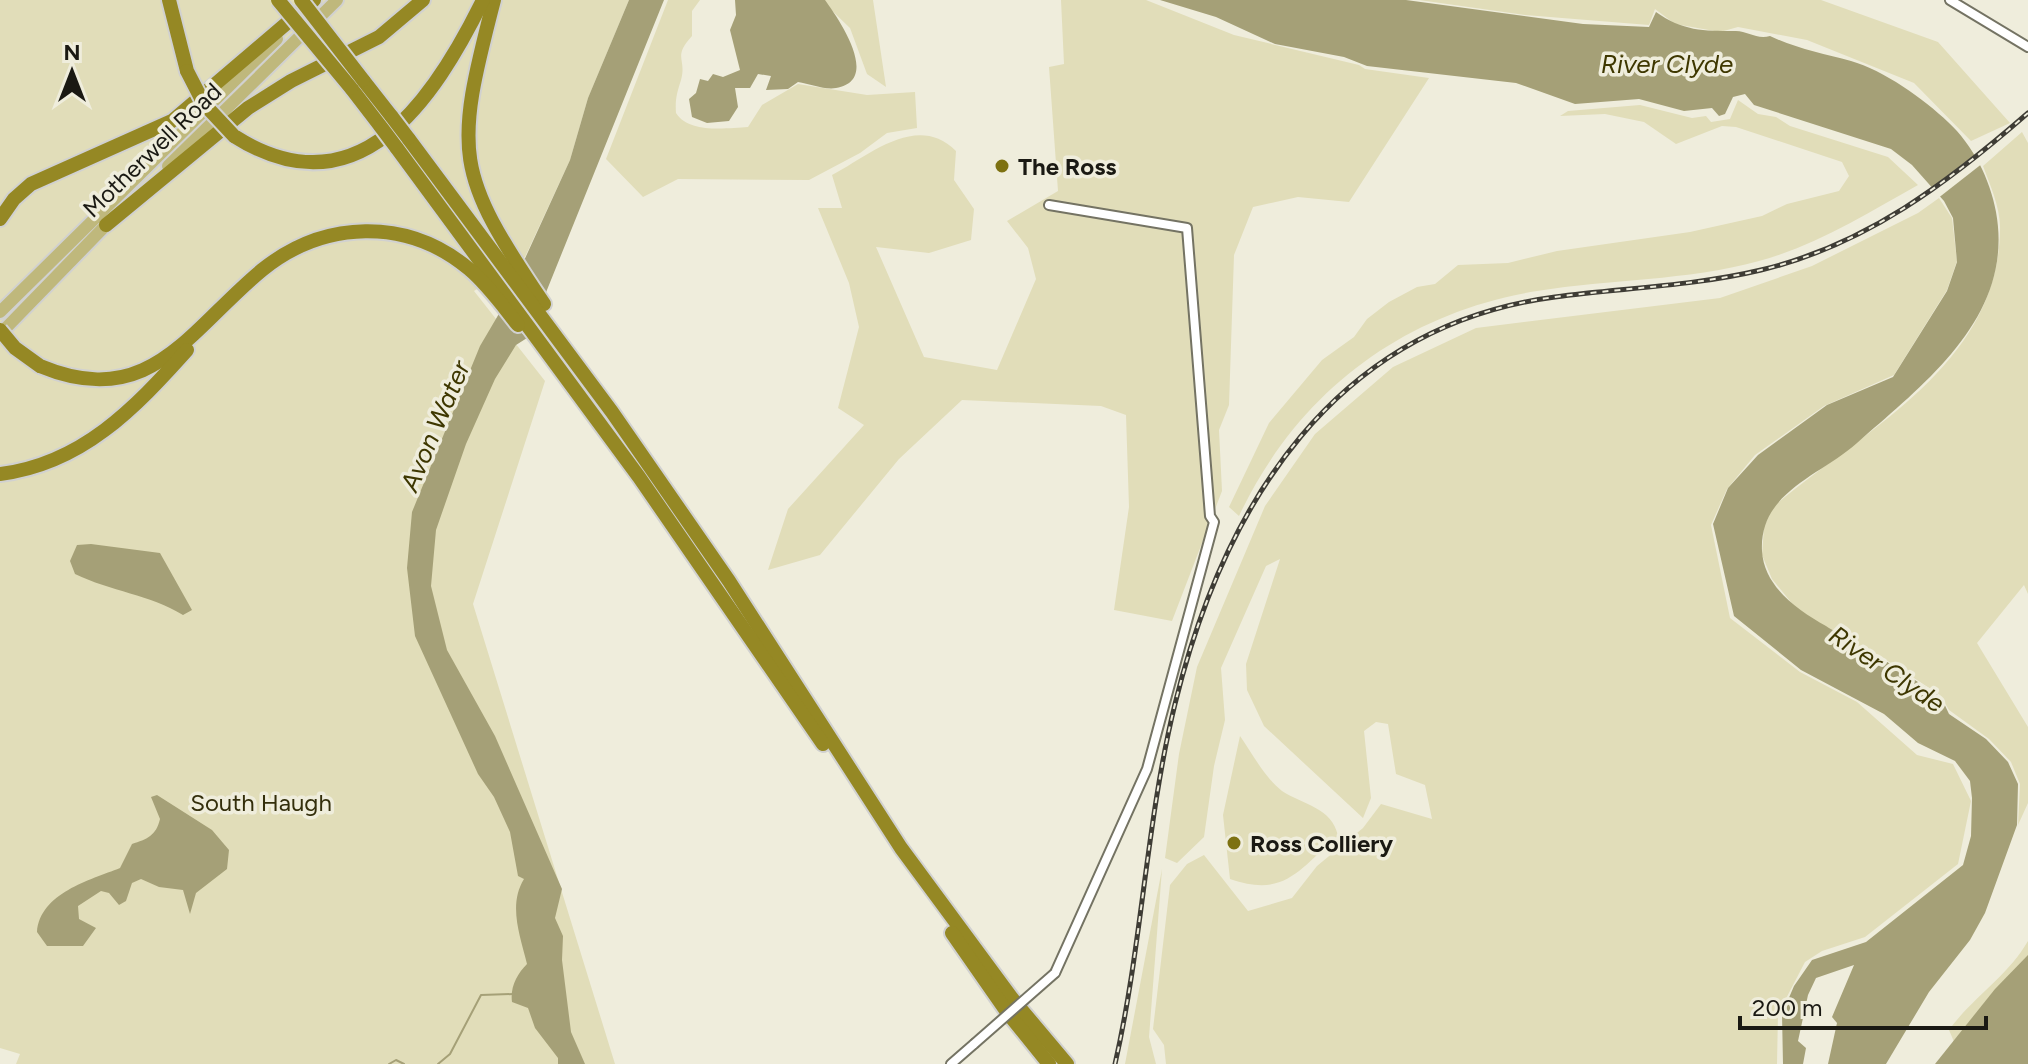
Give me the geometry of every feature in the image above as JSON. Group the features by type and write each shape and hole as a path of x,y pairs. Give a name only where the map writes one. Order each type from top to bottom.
{"highway":[{"path":"169,0 187,71 204,104 234,136 263,152 288,160 325,162 366,150 408,120 429,93 483,0"},
{"path":"278,0 357,84"},
{"path":"301,0 357,84 402,143 489,279 639,477 1007,1012 1049,1064"},
{"path":"0,219 14,199 31,184 172,121 315,0"},
{"path":"106,225 257,101 379,37 407,17 423,0"},
{"path":"494,0 471,91 466,146 478,196 500,250"},
{"path":"402,143 500,250 729,581 901,848 1014,1001 1067,1064"},
{"path":"0,332 15,348 40,366 72,380 129,376 183,346 286,252 318,238 353,231 388,232 421,241 489,279"},
{"path":"0,474 45,463 80,449 119,422 233,299"}],"main road":[{"name":"Motherwell Road","path":"0,312 315,0"},
{"name":"Motherwell Road","path":"0,332 337,0"}],"street":[{"path":"1950,0 2028,47"},
{"path":"951,1064 1055,973 1147,769 1214,522 1210,516 1187,228 1049,205"}],"green space":[{"name":"South Haugh","path":"0,0 629,0 588,98 570,160 525,257 474,291 545,381 473,604 615,1064 16,1064 20,1054 0,1048"},
{"path":"668,0 700,0 692,11 692,36 681,54 682,73 676,113 682,120 699,127 748,127 762,105 798,84 867,95 915,92 917,128 887,133 860,153 809,180 678,179 643,197 606,159"},
{"path":"821,0 873,0 886,87 867,74 850,28"},
{"path":"1061,0 1146,0 1234,35 1365,69 1429,78 1349,202 1298,197 1253,207 1234,255 1229,405 1219,430 1222,491 1172,621 1114,610 1129,507 1126,415 1101,406 962,400 899,459 820,555 768,570 788,509 864,425 838,408 859,327 849,283 818,208 842,208 832,175 878,148 910,136 926,135 941,140 956,151 954,180 974,209 971,240 929,253 876,247 924,357 997,370 1036,279 1028,248 1007,221 1058,191 1049,67 1064,64"},
{"path":"1419,0 1821,0 1938,42 2010,123 1971,141 1914,83 1807,40 1738,27 1720,32 1675,24 1655,9 1649,25 1525,15"},
{"path":"1738,100 1758,114 1776,117 1790,126 1888,157 1918,185 1821,238 1759,261 1676,276 1537,291 1488,302 1442,318 1399,339 1359,366 1323,397 1291,432 1263,472 1239,516 1229,507 1269,423 1322,360 1354,337 1367,319 1389,302 1417,287 1435,284 1458,265 1508,263 1557,251 1690,232 1762,216 1787,204 1839,191 1849,176 1842,162 1736,127 1722,126 1676,144 1644,122 1605,114 1560,116 1568,111 1640,105 1692,118 1706,116 1711,122 1730,119"},
{"path":"2022,132 2028,143 2028,594 2024,585 1977,643 2028,727 2028,803 2018,825 2020,784 2011,762 1989,739 1949,710 1940,695 1877,654 1863,660 1846,638 1799,612 1772,579 1762,555 1764,527 1773,507 1920,391 1951,357 1976,320 1993,278 2000,230 1997,206 1983,166"},
{"path":"1939,198 1952,218 1957,261 1947,290 1894,375 1824,406 1755,455 1727,489 1711,525 1730,618 1800,672 1857,702 1917,755 1953,764 1971,801 1958,864 1865,937 1822,951 1805,962 1778,1014 1777,1064 1166,1064 1164,1045 1153,1029 1170,885 1187,864 1204,855 1248,911 1292,898 1317,866 1363,828 1381,804 1432,819 1425,785 1396,774 1388,724 1376,722 1364,731 1371,798 1363,818 1264,726 1247,690 1246,664 1280,559 1266,566 1221,668 1225,720 1214,766 1204,837 1177,863 1165,858 1179,754 1197,667 1265,506 1315,434 1393,367 1476,328 1720,298 1812,266 1918,213"},
{"path":"1240,736 1276,786 1323,813 1335,826 1338,836 1301,870 1278,883 1249,884 1230,879 1223,815"},
{"path":"1162,869 1149,1037 1156,1064 1125,1064"},
{"path":"2028,941 2028,997 1961,1058 1949,1030 2011,965"}],"water":[{"name":"Avon Water","path":"629,0 664,0 528,337 501,311 570,160 588,98"},
{"path":"735,0 825,0 853,48 856,74 849,83 836,88 798,82 788,89 766,90 771,76 758,74 750,88 735,88 738,107 729,121 707,123 692,117 689,99 696,93 700,79 708,81 713,74 723,77 740,70 730,30 736,15"},
{"name":"River Clyde","path":"1160,0 1406,0 1583,24 1649,27 1656,12 1684,26 1770,36 1863,65 1889,78 1927,104 1957,131 1973,152 1993,200 1998,249 1992,284 1978,315 1959,344 1910,396 1857,443 1794,487 1781,500 1770,514 1762,551 1769,576 1784,596 1804,613 1844,637 1863,664 1878,656 1941,697 1949,714 1986,739 2008,762 2018,784 2017,825 1985,913 1970,940 1929,992 1886,1064 1828,1064 1837,1023 1832,1017 1854,965 1816,978 1808,995 1798,1041 1806,1048 1803,1064 1783,1064 1782,1014 1794,986 1812,960 1866,942 1963,865 1971,836 1970,781 1955,761 1918,743 1884,714 1801,670 1734,616 1713,524 1728,488 1758,455 1827,405 1893,377 1947,291 1957,262 1953,218 1944,201 1912,165 1891,149 1754,105 1745,94 1733,97 1725,114 1719,116 1712,108 1684,111 1639,99 1575,104 1516,83 1367,66 1344,57 1275,44 1216,17"},
{"name":"Avon Water","path":"500,312 527,338 516,345 495,379 466,444 436,530 431,586 447,650 495,736 562,889 555,918 563,936 562,960 571,1032 585,1064 558,1064 558,1058 535,1028 528,1008 512,1002 515,981 527,964 516,910 524,879 518,876 510,832 494,797 478,774 415,636 407,568 412,512 480,346"},
{"path":"77,545 160,553 192,610 183,615 75,574 70,561"},
{"path":"157,795 212,830 229,850 227,869 196,893 190,914 183,890 159,887 141,879 132,883 126,901 119,905 109,893 101,891 78,906 79,919 96,928 83,946 47,946 37,932 47,907 81,883 120,868 132,844 156,829 160,819 151,797"},
{"path":"2028,955 2028,1064 1935,1064 1995,989"}],"pier":[{"path":"1977,153 1983,163 1937,199 1929,190"}],"waterway":[{"path":"438,1064 450,1054 481,995 514,994"},
{"path":"389,1064 396,1060 404,1064"}],"railway":[{"path":"1115,1064 1132,975 1165,749 1196,630 1224,560 1259,495 1301,436 1351,386 1410,345 1478,315 1555,297 1736,275 1799,259 1836,245 1904,208 1968,163 2028,113"}],"place":[{"name":"The Ross","path":"1002,166"},
{"name":"Ross Colliery","path":"1234,843"}]}
